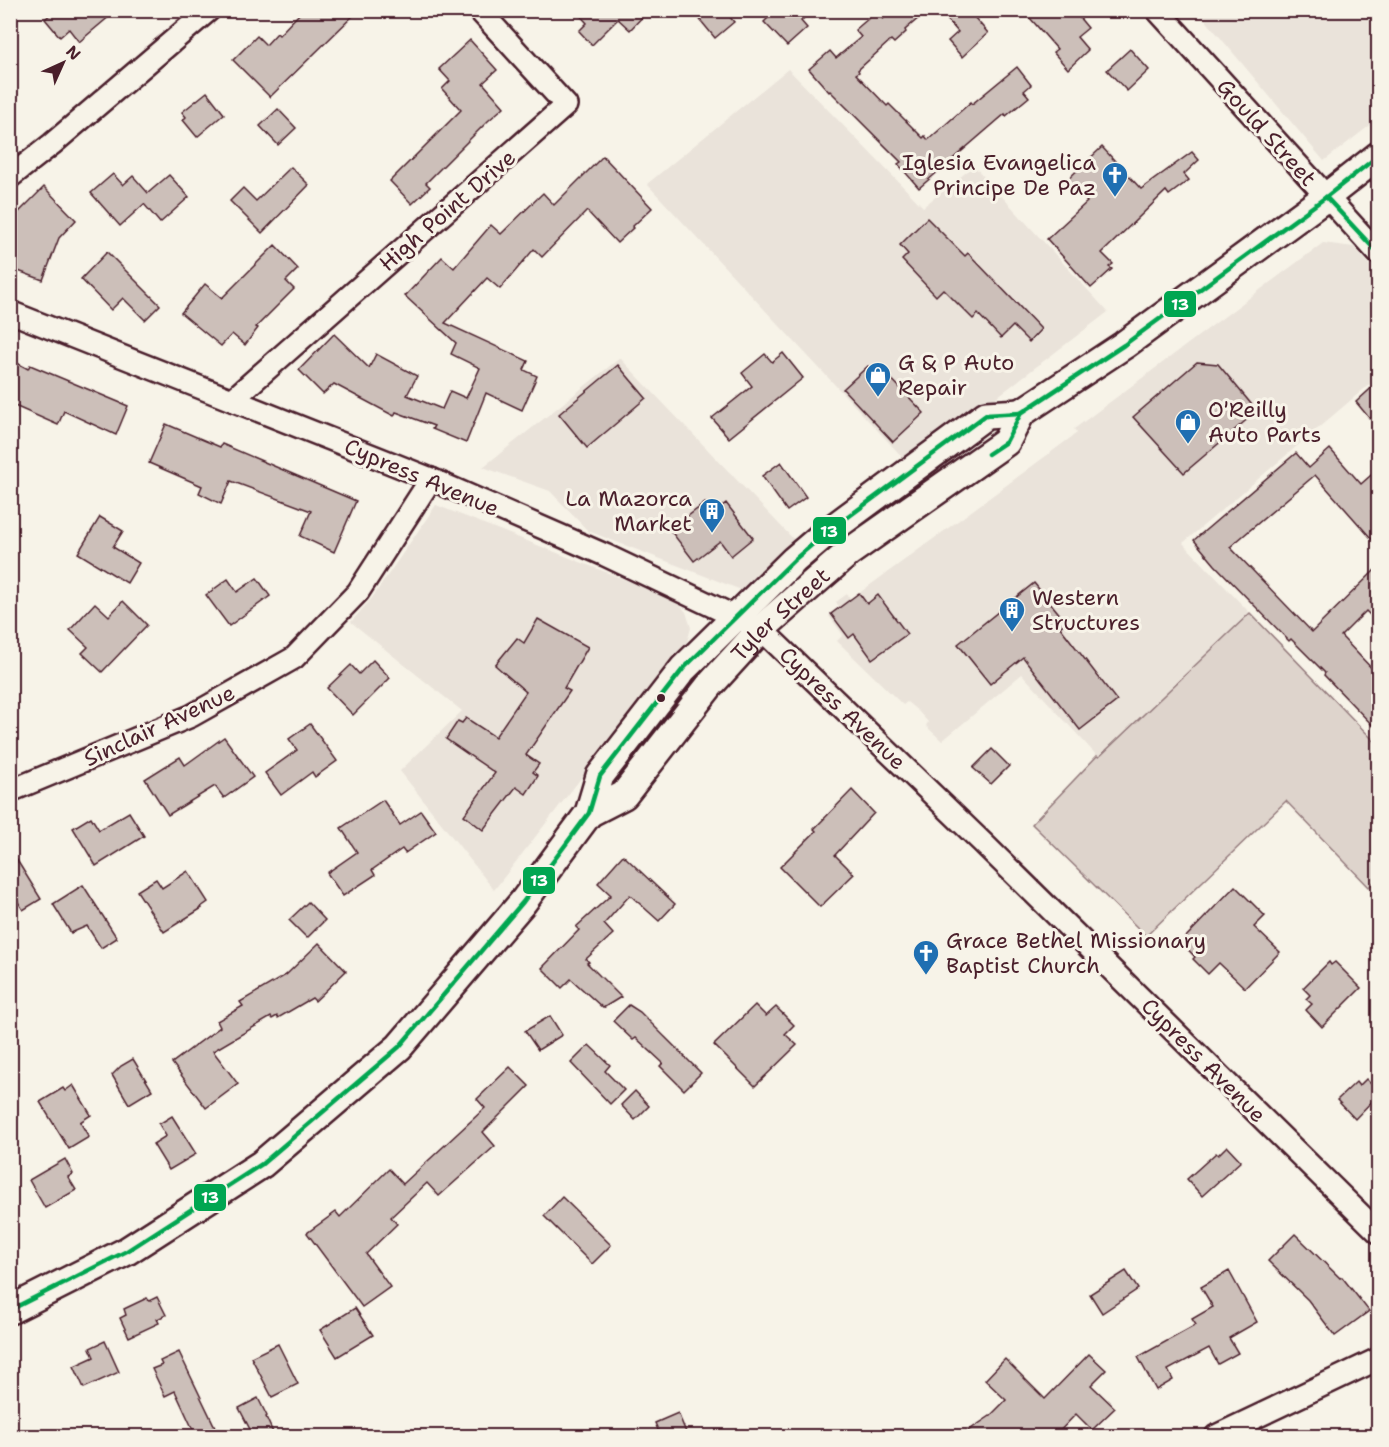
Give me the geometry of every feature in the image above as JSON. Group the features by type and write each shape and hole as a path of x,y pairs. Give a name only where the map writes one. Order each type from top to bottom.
{"main road":[{"name":"Tyler Street","path":"10,1310 128,1251 262,1164 399,1047 523,902 589,813 600,776 683,669 794,560 986,415 1020,413 1124,345 1326,197 1378,156"},
{"name":"Tyler Street","path":"589,813 624,795 710,685 761,629 848,553 1006,442 1020,413"}],"street":[{"path":"10,177 209,10"},
{"name":"High Point Drive","path":"232,400 566,105 479,10"},
{"name":"Gould Street","path":"1156,10 1378,254"},
{"name":"Cypress Avenue","path":"10,312 431,479 606,555 761,629 978,838 1378,1232"},
{"name":"Sinclair Avenue","path":"10,790 191,716 294,658 358,592 431,479"},
{"path":"1216,1437 1378,1359"}],"shaded area":[{"path":"1198,11 1378,11 1378,119 1324,161"},
{"path":"788,69 923,207 974,166 1108,312 909,464 647,184"},
{"path":"1323,243 1354,247 1378,274 1378,377 1183,543 1250,613 1099,758 1022,674 942,741 926,726 928,722 918,711 907,702 903,705 837,641 843,635 829,616 840,608 836,602 847,594 851,599 962,518 1077,433 1074,429"},
{"path":"620,358 800,546 744,591 588,531 550,491 483,467"},
{"path":"436,505 674,599 686,612 691,628 687,642 494,890 400,771 462,711 351,622 372,598"},
{"path":"1250,613 1378,745 1378,878 1369,887 1286,801 1146,936 1032,824 1097,756 1099,757"}],"building":[{"path":"55,10 117,10 79,42 69,29 60,37 45,19"},
{"path":"303,10 359,10 270,97 233,60 257,36 266,45"},
{"path":"575,10 649,10 630,30 618,19 592,45 579,31 587,23"},
{"path":"692,10 724,10 734,22 715,38"},
{"path":"776,10 812,10 801,21 807,28 787,46 764,22"},
{"path":"893,10 928,10 894,43 891,40 856,74 923,138 925,136 928,140 971,102 972,104 1017,67 1031,85 1024,91 1029,97 1006,116 1005,114 919,188 898,164 901,162 829,92 809,69 830,51 836,58 861,37 855,30 876,12 883,19"},
{"path":"939,10 968,10 988,33 962,57 948,41 958,32"},
{"path":"1023,10 1073,10 1088,28 1077,37 1088,50 1068,69 1053,52 1057,49"},
{"path":"470,40 497,70 483,83 504,107 426,183 430,187 412,204 390,181 461,110 442,89 450,81 439,69"},
{"path":"1130,49 1149,70 1127,91 1107,70"},
{"path":"207,92 224,114 197,137 183,120 186,117 182,112"},
{"path":"278,109 296,128 278,145 260,126"},
{"path":"1102,147 1141,189 1192,152 1199,160 1184,174 1189,180 1169,195 1166,191 1102,253 1113,264 1109,267 1112,269 1091,288 1047,239 1087,202 1067,180"},
{"path":"603,156 652,208 617,243 587,211 542,257 534,249 500,289 487,278 445,323 528,361 524,370 537,376 522,410 486,393 466,443 432,429 434,426 396,412 394,416 334,384 323,394 299,370 334,334 369,368 376,354 417,376 407,395 442,409 450,391 466,398 480,368 451,354 456,343 405,296 442,257 454,268 491,225 501,234 543,193 554,205"},
{"path":"291,167 309,185 262,233 230,201 243,188 256,201"},
{"path":"113,174 123,185 133,176 148,193 169,175 189,197 160,223 144,204 120,226 91,193"},
{"path":"44,187 76,220 59,238 43,280 10,268 10,221"},
{"path":"927,218 965,256 968,253 1041,329 1029,342 1013,326 1001,338 978,314 973,319 943,289 936,296 902,260 908,254 900,245"},
{"path":"275,245 298,269 286,281 294,289 256,327 258,328 245,345 232,334 221,346 181,313 205,284 222,298"},
{"path":"107,252 160,305 145,320 123,298 111,310 81,279"},
{"path":"783,353 803,378 729,438 712,418 752,386 742,373 765,354 772,362"},
{"path":"10,359 28,369 30,365 128,406 116,435 64,411 58,425 10,404"},
{"name":"O'Reilly Auto Parts","path":"1197,362 1218,364 1257,411 1184,473 1133,417"},
{"path":"618,365 646,398 587,448 559,414"},
{"path":"868,366 879,376 884,371 924,413 893,442 843,389"},
{"path":"1378,382 1378,411 1370,419 1356,402"},
{"path":"166,424 220,447 222,444 356,501 334,552 300,536 311,511 231,481 221,504 199,493 202,486 149,463"},
{"path":"1330,449 1361,484 1378,469 1378,546 1315,475 1230,547 1312,632 1378,567 1378,607 1370,615 1366,611 1341,636 1378,675 1378,731 1324,675 1325,673 1291,639 1289,641 1215,565 1194,540 1296,453 1309,468"},
{"path":"781,462 806,497 787,511 762,476"},
{"name":"La Mazorca Market","path":"705,503 713,513 726,503 753,538 731,556 720,541 694,561 670,530"},
{"path":"100,517 123,531 113,547 139,563 127,583 78,553"},
{"path":"257,578 270,596 229,626 206,595 228,579 237,592"},
{"path":"1034,583 1066,622 1060,627 1117,701 1080,730 1023,657 990,684 958,644"},
{"path":"859,593 867,604 878,595 907,634 872,659 854,634 849,638 831,614"},
{"path":"123,601 147,625 102,672 82,653 88,647 70,630 95,603 109,616"},
{"path":"538,619 588,647 564,688 570,691 526,755 539,764 533,772 538,776 526,794 516,787 483,830 464,815 495,773 446,739 458,721 462,723 466,718 495,737 526,692 495,665 517,638 524,643"},
{"path":"373,660 390,678 353,715 327,688 351,665 359,674"},
{"path":"310,724 337,761 315,777 312,772 281,795 265,773 297,750 289,739"},
{"path":"224,737 253,777 224,798 215,786 168,815 145,779 180,757 185,765"},
{"path":"992,749 1009,766 991,784 973,768"},
{"path":"852,790 874,813 835,855 854,874 820,907 780,867"},
{"path":"383,800 400,825 421,811 436,832 405,853 402,849 372,870 375,875 343,896 327,873 357,852 341,828"},
{"path":"129,812 144,836 96,866 73,828 91,817 99,830"},
{"path":"10,849 41,899 23,910 10,889"},
{"path":"623,855 675,904 659,921 630,895 604,924 613,934 586,959 589,962 587,963 621,997 603,1008 571,979 562,988 542,968 579,930 576,927 611,895 598,883"},
{"path":"188,871 208,902 164,932 137,891 156,879 162,888"},
{"path":"83,885 117,938 101,948 87,926 71,933 53,904"},
{"path":"1235,886 1265,916 1254,927 1280,952 1245,988 1219,963 1208,974 1181,942"},
{"path":"308,902 325,920 307,938 289,920"},
{"path":"319,943 346,971 315,1001 312,998 278,1018 277,1016 272,1019 271,1017 213,1051 238,1084 206,1108 172,1063 220,1027 217,1021 243,1006 240,1002 286,975"},
{"path":"1329,962 1331,965 1335,962 1361,988 1322,1027 1306,1010 1312,1004 1306,999 1310,995 1303,988"},
{"path":"629,1005 640,1012 701,1073 684,1090 660,1066 663,1063 613,1021"},
{"path":"755,1005 766,1016 776,1007 794,1025 785,1034 797,1045 755,1086 714,1045"},
{"path":"550,1016 562,1035 538,1050 525,1031"},
{"path":"589,1045 610,1065 605,1071 624,1090 610,1104 571,1063"},
{"path":"133,1059 152,1090 129,1104 112,1075"},
{"path":"510,1067 529,1086 483,1132 495,1146 439,1196 427,1183 391,1217 397,1224 366,1254 390,1287 362,1307 307,1233 336,1212 340,1217 389,1169 403,1184 485,1108 477,1099"},
{"path":"1366,1079 1378,1091 1378,1095 1355,1119 1337,1100 1356,1082 1359,1086"},
{"path":"73,1085 91,1115 80,1122 89,1137 69,1149 40,1102 63,1088 65,1091"},
{"path":"635,1091 649,1106 635,1120 621,1105"},
{"path":"172,1116 196,1154 169,1170 153,1144 166,1136 159,1124"},
{"path":"1227,1146 1241,1161 1202,1196 1187,1179"},
{"path":"65,1159 73,1174 68,1177 76,1190 45,1208 29,1180"},
{"path":"562,1197 611,1245 592,1264 544,1216"},
{"path":"1295,1234 1340,1278 1342,1277 1369,1311 1335,1336 1308,1300 1268,1261"},
{"path":"1126,1271 1138,1289 1102,1313 1090,1294"},
{"path":"1229,1271 1257,1322 1229,1338 1238,1353 1218,1364 1209,1348 1168,1370 1173,1380 1156,1390 1138,1357 1196,1325 1192,1319 1213,1307 1201,1287"},
{"path":"157,1297 166,1315 157,1319 159,1323 129,1337 120,1318 126,1315 124,1309 147,1298 149,1301"},
{"path":"355,1308 373,1335 337,1357 320,1330"},
{"path":"105,1341 119,1372 84,1388 74,1366 94,1357 90,1348"},
{"path":"278,1344 298,1384 272,1397 251,1357"},
{"path":"179,1352 215,1427 196,1436 175,1391 165,1396 152,1369 162,1365 160,1361"},
{"path":"1089,1354 1106,1370 1091,1385 1115,1408 1092,1430 1076,1414 1054,1437 959,1437 990,1416 1006,1400 985,1380 1005,1359 1045,1399"},
{"path":"258,1398 275,1437 254,1437 239,1408"},
{"path":"678,1413 688,1437 661,1437 655,1423"}],"transit line":[{"name":"13","path":"988,454 1006,442 1021,413 1124,345 1326,197 1378,156"},
{"name":"13","path":"1326,197 1378,253"},
{"name":"13","path":"10,1310 127,1251 262,1164 399,1047 523,902 589,813 600,776 683,669 794,560 821,537 986,415 1021,413"}],"place":[{"name":"Iglesia Evangelica Principe De Paz","path":"1115,198"},
{"name":"G & P Auto Repair","path":"878,398"},
{"name":"O'Reilly Auto Parts","path":"1188,445"},
{"name":"La Mazorca Market","path":"712,534"},
{"name":"Western Structures","path":"1012,633"},
{"name":"Grace Bethel Missionary Baptist Church","path":"926,976"}]}
